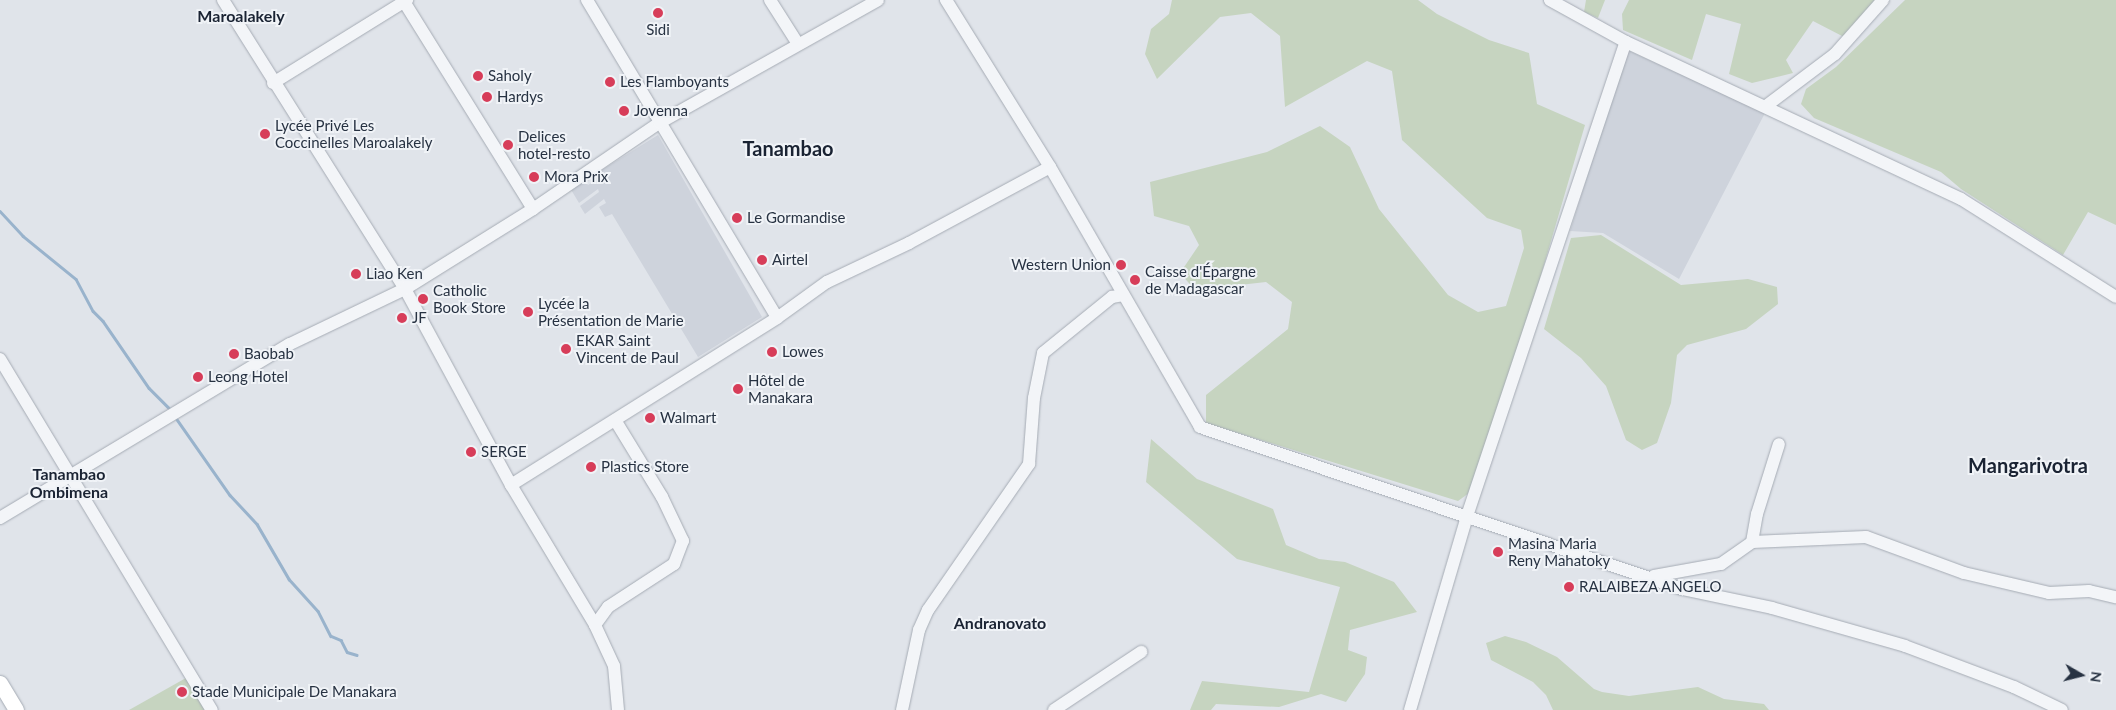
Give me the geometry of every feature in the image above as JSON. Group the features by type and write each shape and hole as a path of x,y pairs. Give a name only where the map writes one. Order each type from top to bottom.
{"main road":[{"path":"0,684 16,710"}],"street":[{"path":"223,0 273,83 405,289 511,485 595,625 614,666 618,710"},
{"path":"587,0 777,318"},
{"path":"770,0 798,44"},
{"path":"0,518 182,407 290,344 405,289 533,209 659,123 878,0"},
{"path":"946,0 1050,167 1200,427 1682,589 1772,608 1905,646 2014,687 2062,710"},
{"path":"1550,0 1626,42 1961,199 2116,298"},
{"path":"1766,106 1835,54 1883,0"},
{"path":"273,83 405,1 533,209"},
{"path":"1410,710 1467,516 1626,42"},
{"path":"511,485 777,318 827,282 909,243 1050,167"},
{"path":"902,710 919,630 928,610 1030,464 1034,398 1044,352 1112,297 1124,296"},
{"path":"0,359 4,373 72,474 212,710"},
{"path":"595,625 608,607 674,564 683,542 662,498 615,420"},
{"path":"1752,542 1757,514 1779,444"},
{"path":"1651,577 1721,564 1752,542 1866,537 1964,573 2040,591 2089,591 2116,596"},
{"path":"1054,710 1141,652"}],"shaded area":[{"path":"1627,50 1765,113 1679,279 1603,233 1570,231"},
{"path":"658,135 762,317 698,357 612,214 605,217 599,207 606,203 604,199 585,214 580,206 599,192 598,189 579,203 570,188 584,179 588,185 595,181 592,176"}],"green space":[{"path":"1172,0 1418,0 1437,14 1489,40 1529,53 1537,104 1585,125 1529,316 1469,493 1458,501 1206,423 1206,395 1288,329 1292,302 1266,282 1195,290 1180,273 1199,245 1189,226 1154,216 1150,182 1267,152 1320,126 1350,147 1379,209 1448,295 1478,312 1506,306 1524,248 1521,230 1487,218 1402,140 1392,71 1367,61 1285,107 1280,36 1251,13 1220,17 1157,79 1145,54 1151,29 1169,14"},
{"path":"1586,0 1605,0 1598,18 1584,12"},
{"path":"1629,0 1877,0 1844,37 1813,21 1786,60 1793,73 1752,83 1729,74 1741,24 1706,14 1692,60 1623,30 1622,14"},
{"path":"1905,0 2116,0 2116,225 2088,212 2063,255 1961,189 1941,172 1814,118 1801,104 1806,89 1836,67"},
{"path":"1601,235 1681,285 1748,279 1777,287 1778,304 1746,329 1687,345 1677,355 1671,403 1657,443 1642,450 1626,440 1606,386 1581,358 1544,329 1571,238"},
{"path":"1151,439 1197,479 1273,509 1286,545 1319,559 1345,562 1394,582 1417,612 1350,630 1348,650 1367,657 1365,674 1346,702 1321,694 1279,707 1216,704 1211,710 1190,710 1202,681 1309,692 1340,587 1237,559 1146,482"},
{"path":"1505,636 1526,642 1557,657 1594,689 1602,692 1629,696 1698,687 1724,699 1764,704 1769,710 1553,710 1546,695 1533,682 1491,660 1486,643"},
{"name":"Stade Municipale De Manakara","path":"193,674 213,710 129,710"}],"waterway":[{"path":"0,211 23,236 76,279 93,311 103,321 149,388 172,411"},
{"path":"176,418 230,495 257,524 289,579 318,611 331,636 341,640 347,652 357,655"}],"place":[{"name":"Sidi","path":"658,13"},
{"name":"Saholy","path":"478,76"},
{"name":"Les Flamboyants","path":"610,82"},
{"name":"Hardys","path":"487,97"},
{"name":"Jovenna","path":"624,111"},
{"name":"Lycée Privé Les Coccinelles Maroalakely","path":"265,134"},
{"name":"Delices hotel-resto","path":"508,145"},
{"name":"Mora Prix","path":"534,177"},
{"name":"Le Gormandise","path":"737,218"},
{"name":"Airtel","path":"762,260"},
{"name":"Western Union","path":"1121,265"},
{"name":"Liao Ken","path":"356,274"},
{"name":"Caisse d'Épargne de Madagascar","path":"1135,280"},
{"name":"Catholic Book Store","path":"423,299"},
{"name":"Lycée la Présentation de Marie","path":"528,312"},
{"name":"JF","path":"402,318"},
{"name":"EKAR Saint Vincent de Paul","path":"566,349"},
{"name":"Lowes","path":"772,352"},
{"name":"Baobab","path":"234,354"},
{"name":"Leong Hotel","path":"198,377"},
{"name":"Hôtel de Manakara","path":"738,389"},
{"name":"Walmart","path":"650,418"},
{"name":"SERGE","path":"471,452"},
{"name":"Plastics Store","path":"591,467"},
{"name":"Masina Maria Reny Mahatoky","path":"1498,552"},
{"name":"RALAIBEZA ANGELO","path":"1569,587"},
{"name":"Stade Municipale De Manakara","path":"182,692"}],"district":[{"name":"Maroalakely","path":"241,16"},
{"name":"Tanambao","path":"788,148"},
{"name":"Mangarivotra","path":"2028,465"},
{"name":"Tanambao Ombimena","path":"69,483"},
{"name":"Andranovato","path":"1000,623"}]}
